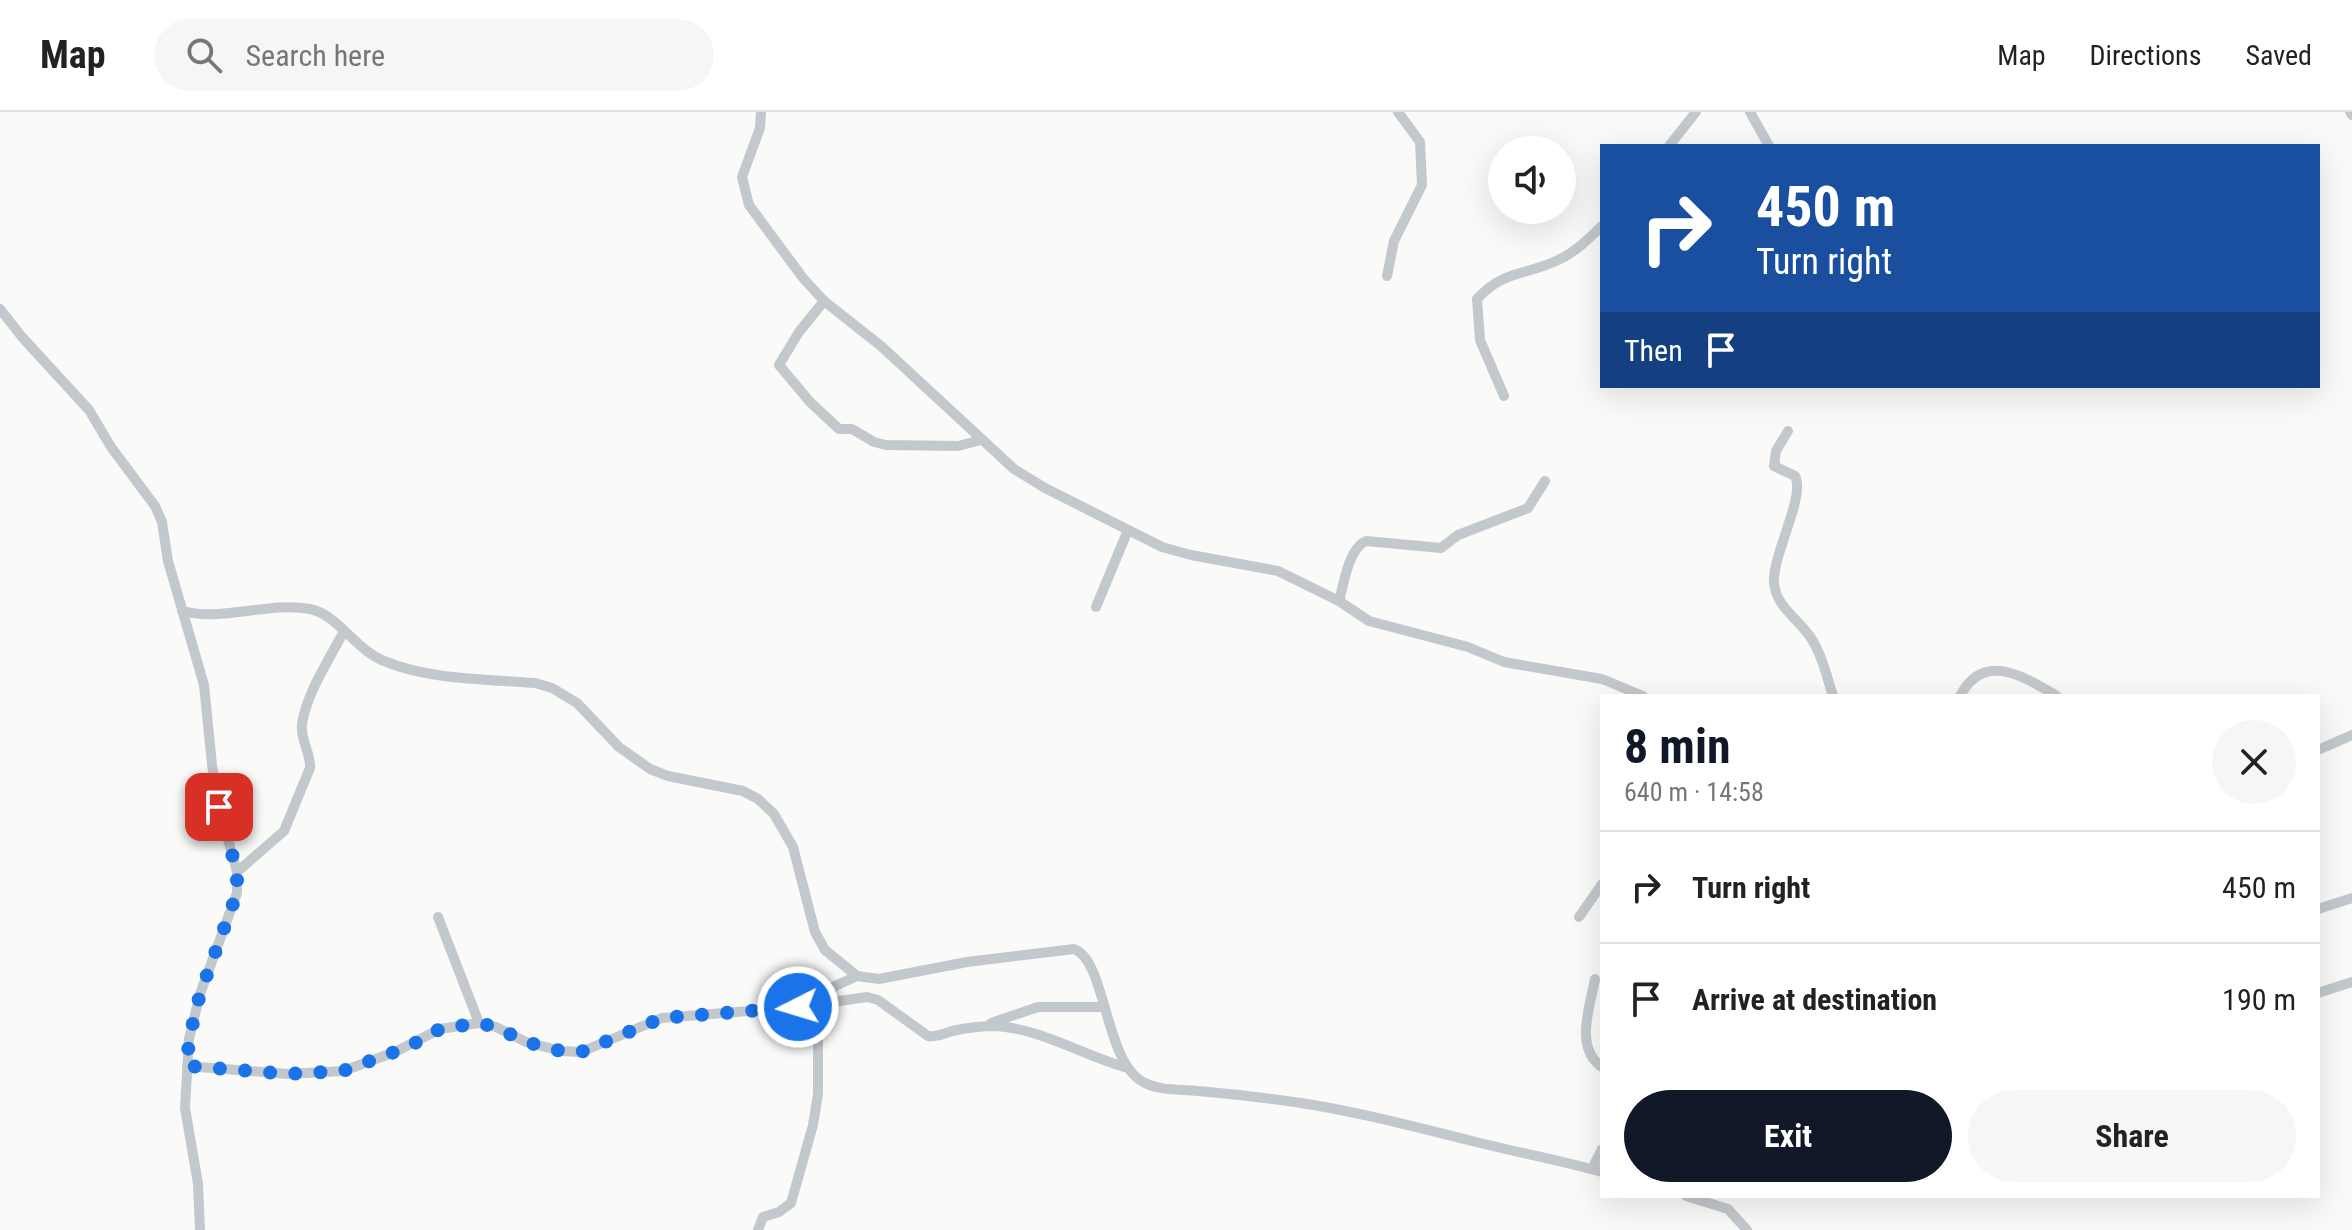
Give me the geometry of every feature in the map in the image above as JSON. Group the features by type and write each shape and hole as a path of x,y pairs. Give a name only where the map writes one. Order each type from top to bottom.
{"street":[{"path":"761,112 760,128 742,177 749,205 824,301 881,346 1014,469 1162,547 1278,571 1339,601 1369,621 1468,647 1504,662 1602,679 1638,694"},
{"path":"1387,276 1394,241 1422,185 1420,142 1398,112"},
{"path":"1671,144 1696,112"},
{"path":"1750,112 1768,144"},
{"path":"1504,396 1480,340 1477,299 1499,280 1568,255 1600,228"},
{"path":"824,301 799,332 779,365 810,402 839,429 852,429 886,445 958,446 981,440"},
{"path":"0,309 89,410 111,447 155,506 162,522 168,561 204,685 219,807 237,872 233,907 194,1016 187,1066 185,1108 198,1184 200,1230"},
{"path":"1788,431 1776,451 1774,466 1795,476 1798,484 1774,564 1776,593 1784,608 1813,640 1832,694"},
{"path":"1339,601 1353,556 1360,544 1366,541 1441,548 1458,535 1528,508 1545,481"},
{"path":"1096,607 1128,530"},
{"path":"182,611 196,615 277,607 311,609 326,615 363,650 384,661 418,672 535,683 552,688 577,703 619,747 650,769 668,776 725,785 758,799 774,814 793,847 815,932 825,950 857,976 879,979 967,962 1074,949 1082,952 1091,963 1103,1007 1128,1068 1134,1077 1151,1086 1347,1110 1597,1171"},
{"path":"189,629 196,615"},
{"path":"237,872 284,831 310,768 302,726 307,703 344,631"},
{"path":"1961,694 1981,674 1994,670 2015,674 2053,694"},
{"path":"2320,749 2352,735"},
{"path":"1579,917 1600,887"},
{"path":"2320,908 2352,898"},
{"path":"438,917 479,1023"},
{"path":"758,1230 763,1217 779,1212 791,1203 813,1125 818,1094 818,1004 835,986 857,976"},
{"path":"1595,979 1586,1032 1587,1052 1592,1061 1600,1066"},
{"path":"2320,992 2352,982"},
{"path":"187,1066 288,1074 343,1071 408,1047 440,1029 479,1023 496,1027 526,1042 561,1051 581,1052 662,1018 872,997 922,1033 934,1037 984,1026 1038,1007 1103,1007"},
{"path":"984,1026 1017,1030 1128,1068"},
{"path":"1692,1198 1728,1209 1747,1230"}],"route":[{"path":"219,807 237,872 237,893 200,994 189,1039 187,1066 324,1074 373,1061 408,1047 440,1029 479,1023 496,1027 526,1042 561,1051 581,1052 662,1018 798,1007"}]}
